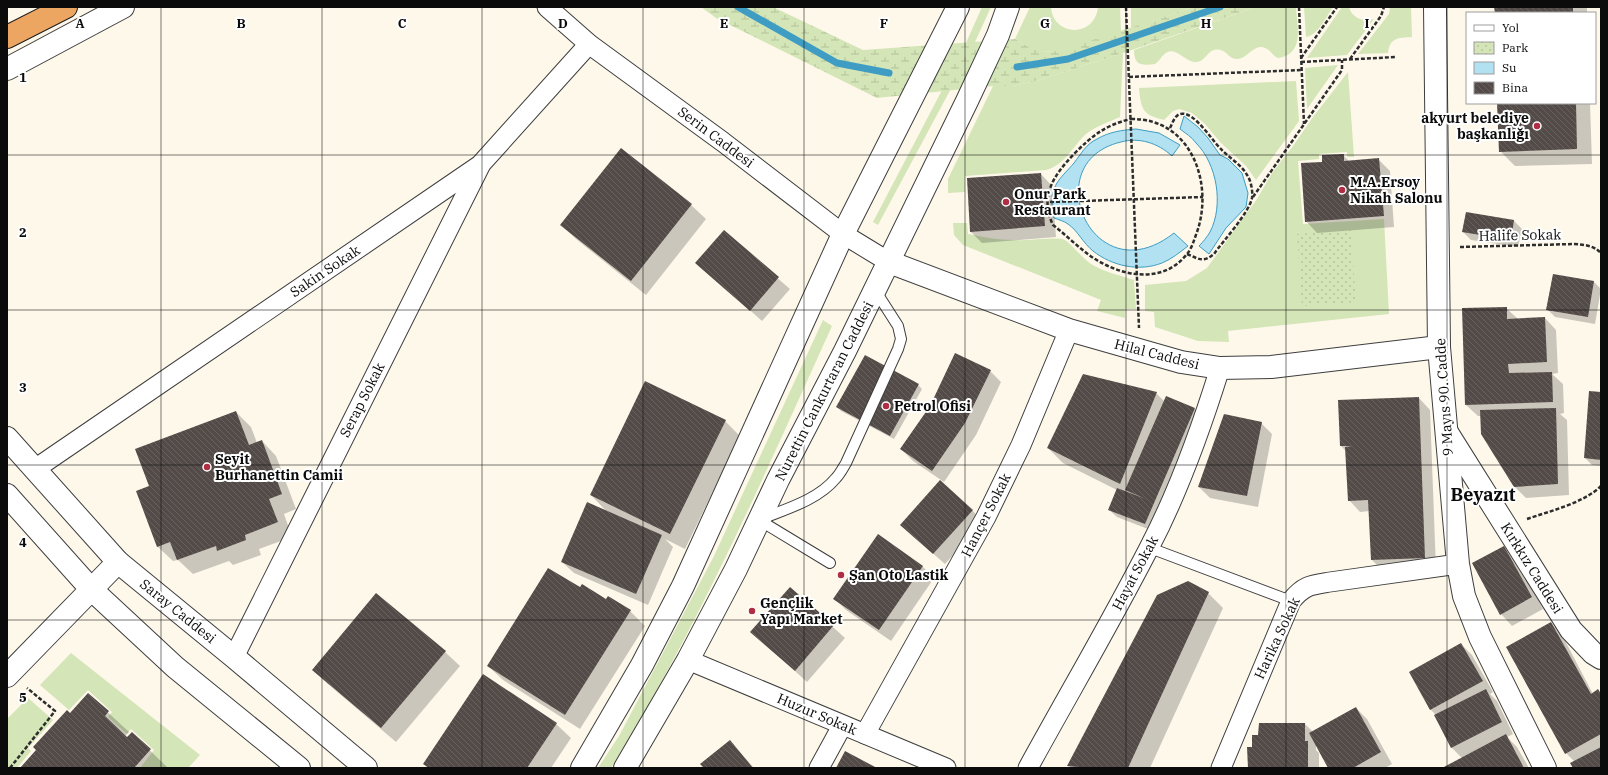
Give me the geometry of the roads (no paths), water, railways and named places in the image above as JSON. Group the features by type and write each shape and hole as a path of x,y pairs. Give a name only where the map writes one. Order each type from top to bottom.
{"highway":[{"path":"7,37 66,7"}],"street":[{"path":"7,69 123,7"},
{"name":"Serin Caddesi","path":"547,7 589,44 723,142 843,234 889,262"},
{"path":"582,768 642,665 682,586 843,234 958,7"},
{"name":"Nurettin Cankurtaran Caddesi","path":"625,768 688,660 732,576 889,262 998,35 1008,7"},
{"name":"9 Mayıs 90. Cadde","path":"1434,7 1439,347 1445,430 1458,564 1464,596 1480,638 1544,768"},
{"name":"Sakin Sokak","path":"35,469 480,165 589,44"},
{"name":"Serap Sokak","path":"234,657 480,165"},
{"name":"Hilal Caddesi","path":"889,262 1069,330 1181,362 1220,368 1272,367 1439,347"},
{"name":"Hançer Sokak","path":"865,734 986,517 1021,445 1069,330"},
{"name":"Hayat Sokak","path":"1028,768 1150,548 1178,486 1205,416 1220,368"},
{"name":"Kırkkız Caddesi","path":"1445,430 1571,630 1593,653 1601,658"},
{"name":"Saray Caddesi","path":"7,438 118,562 366,768"},
{"path":"7,495 91,589 175,667 299,768"},
{"path":"8,675 118,562"},
{"name":"Harika Sokak","path":"1221,768 1291,601 1299,591 1311,585 1458,564"},
{"name":"Huzur Sokak","path":"688,660 842,726 946,768"},
{"path":"819,768 842,726"}],"lane":[{"path":"759,520 818,494 835,480 846,463 898,350 901,339 898,326 875,290"},
{"path":"759,520 830,563"},
{"path":"1150,548 1291,601"}],"water":[{"path":"1184,116 1198,127 1220,155 1228,159 1242,173 1248,193 1246,207 1226,228 1209,254 1199,246 1210,232 1214,221 1217,210 1216,185 1209,162 1203,152 1193,139 1180,129"},
{"path":"1136,129 1159,133 1180,145 1172,156 1167,151 1148,142 1135,140 1121,142 1095,154 1082,174 1079,196 1085,219 1099,238 1119,249 1145,248 1174,233 1188,246 1162,263 1144,267 1117,264 1100,256 1089,248 1072,227 1065,222 1054,218 1052,209 1053,191 1058,181 1087,146 1093,141 1111,133"}],"waterway":[{"path":"738,7 837,63 889,73"},
{"path":"1017,67 1068,59 1220,7"}],"place":[{"name":"akyurt belediye başkanlığı","path":"1537,126"},
{"name":"M.A.Ersoy Nikah Salonu","path":"1342,190"},
{"name":"Onur Park Restaurant","path":"1006,202"},
{"name":"Petrol Ofisi","path":"886,406"},
{"name":"Seyit Burhanettin Camii","path":"207,467"},
{"name":"Şan Oto Lastik","path":"841,575"},
{"name":"Gençlik Yapı Market","path":"752,611"}],"district":[{"name":"Beyazıt","path":"1483,495"}]}
